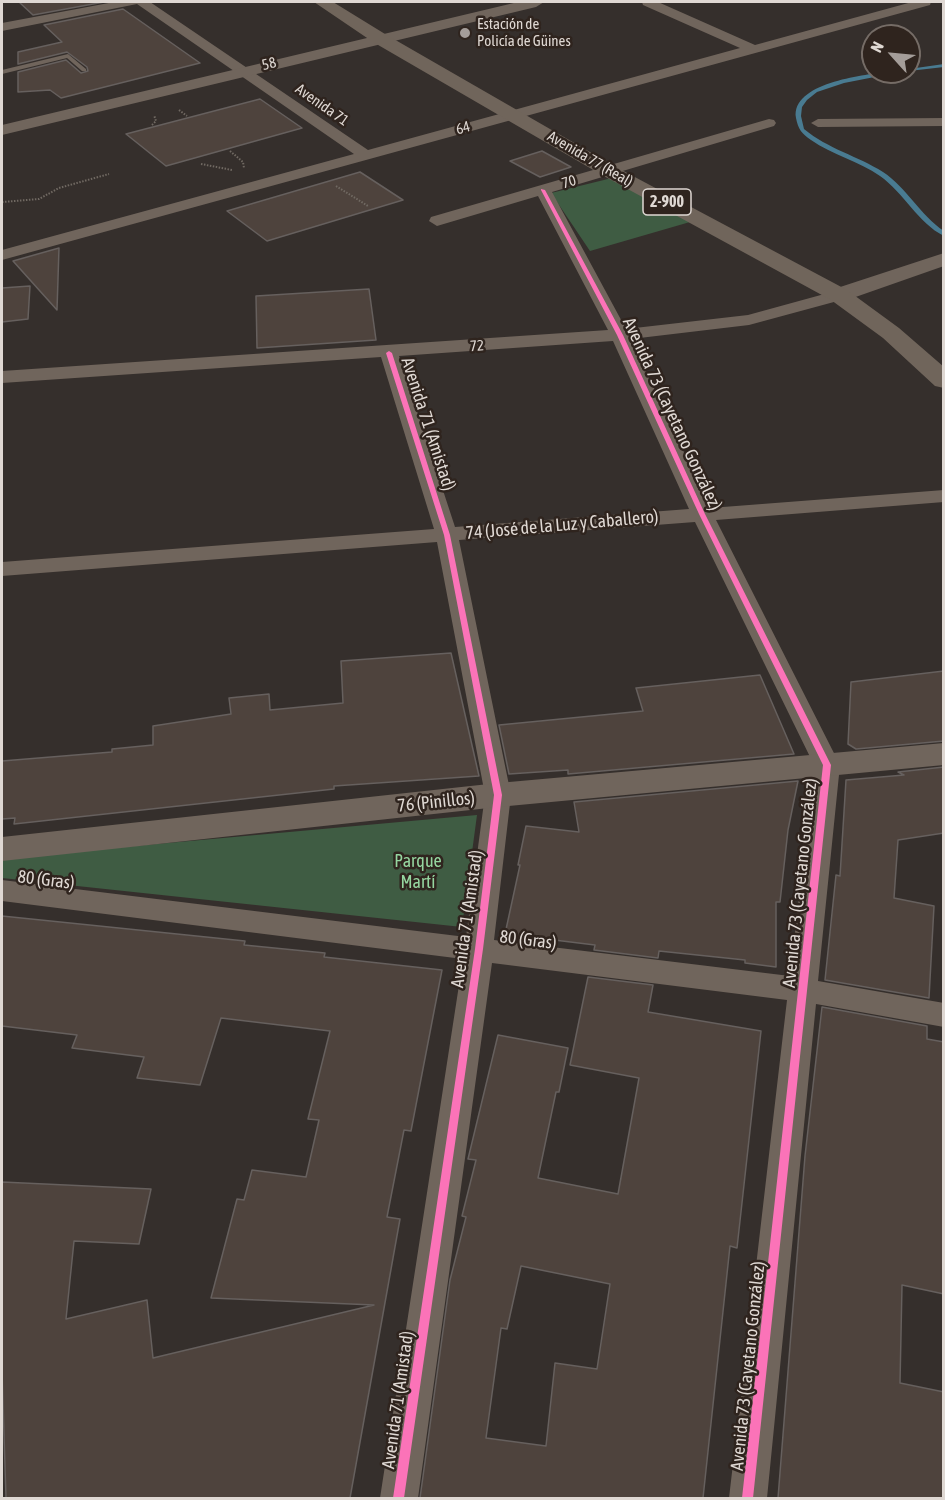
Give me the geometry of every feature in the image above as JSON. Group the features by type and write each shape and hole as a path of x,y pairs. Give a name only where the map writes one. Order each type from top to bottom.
{"main road":[{"name":"Avenida 77 (Real)","path":"322,2 379,38 609,171 839,295 891,333 940,374"}],"street":[{"path":"2,27 132,2"},
{"name":"Avenida 71","path":"142,2 364,154"},
{"name":"58","path":"2,130 243,70 536,2"},
{"path":"648,2 751,48"},
{"name":"64","path":"2,255 925,2"},
{"path":"818,123 944,122"},
{"name":"70","path":"437,220 769,123"},
{"name":"Avenida 73 (Cayetano González)","path":"543,190 620,335 702,514 827,765 748,1498"},
{"name":"72","path":"2,377 620,335 749,320 839,295 944,258"},
{"name":"Avenida 71 (Amistad)","path":"389,352 447,535 498,795 479,949 399,1498"},
{"name":"74 (José de la Luz y Caballero)","path":"2,569 944,496"},
{"name":"76 (Pinillos)","path":"2,849 498,795 944,754"},
{"name":"80 (Gras)","path":"2,890 804,990 944,1015"}],"lane":[{"path":"2,72 68,56 84,69"}],"path":[{"path":"310,170 368,206"},
{"path":"2,202 39,200 59,188 109,174"}],"green space":[{"path":"612,178 690,222 590,251 551,193"},
{"name":"Parque Martí","path":"477,815 462,927 2,878 2,858"}],"building":[{"path":"19,2 104,2 33,15"},
{"path":"123,9 200,63 61,98 50,90 18,92 18,72 66,60 81,73 88,71 87,67 67,52 18,64 18,52 62,42 44,25"},
{"path":"260,99 302,128 166,166 126,134"},
{"path":"542,151 571,167 540,177 510,161"},
{"path":"360,172 403,200 267,241 227,211"},
{"path":"59,248 57,310 13,261"},
{"path":"30,286 28,319 2,322 2,288"},
{"path":"369,289 376,340 257,348 256,296"},
{"path":"451,653 479,776 334,786 334,789 14,824 15,818 2,819 2,761 112,752 112,749 153,745 153,726 231,714 229,698 269,694 270,710 343,703 341,661"},
{"path":"944,671 944,741 856,749 848,744 851,682"},
{"path":"760,675 794,754 568,774 568,770 509,774 499,725 643,711 636,688"},
{"path":"944,767 944,833 898,840 894,898 934,906 929,998 825,980 836,875 840,876 846,780 904,775 898,772"},
{"path":"798,781 788,830 780,902 776,902 776,967 745,963 745,960 659,951 658,958 594,950 595,945 505,934 526,826 579,832 574,802"},
{"path":"2,916 245,941 244,945 325,953 324,957 442,970 411,1131 404,1130 387,1217 400,1219 350,1498 6,1498 2,1371 2,1182 151,1189 139,1244 74,1241 66,1319 147,1300 153,1358 374,1305 211,1298 237,1199 244,1200 252,1170 306,1177 319,1120 308,1119 330,1031 221,1018 200,1085 137,1078 144,1057 72,1048 77,1035 2,1026"},
{"path":"588,977 653,985 648,1012 761,1031 737,1248 730,1246 703,1498 420,1498 450,1280 466,1217 462,1216 476,1160 468,1159 498,1035 568,1048 538,1178 618,1194 639,1078 570,1065","holes":["521,1266 610,1284 597,1369 555,1363 546,1446 486,1438 501,1328 507,1329"]},
{"path":"822,1007 927,1026 927,1039 944,1042 944,1294 902,1285 900,1383 944,1392 944,1498 778,1498 805,1156"}],"waterway":[{"path":"921,68 944,65"},
{"path":"861,78 828,86 805,98 799,107 802,130 823,145 869,167 891,181 929,222 944,234"}],"cycle path":[{"path":"543,190 620,335 702,514 827,765 748,1498"},
{"path":"389,353 447,535 498,795 479,949 399,1498"}],"place":[{"name":"Estación de Policía de Güines","path":"465,33"}]}
